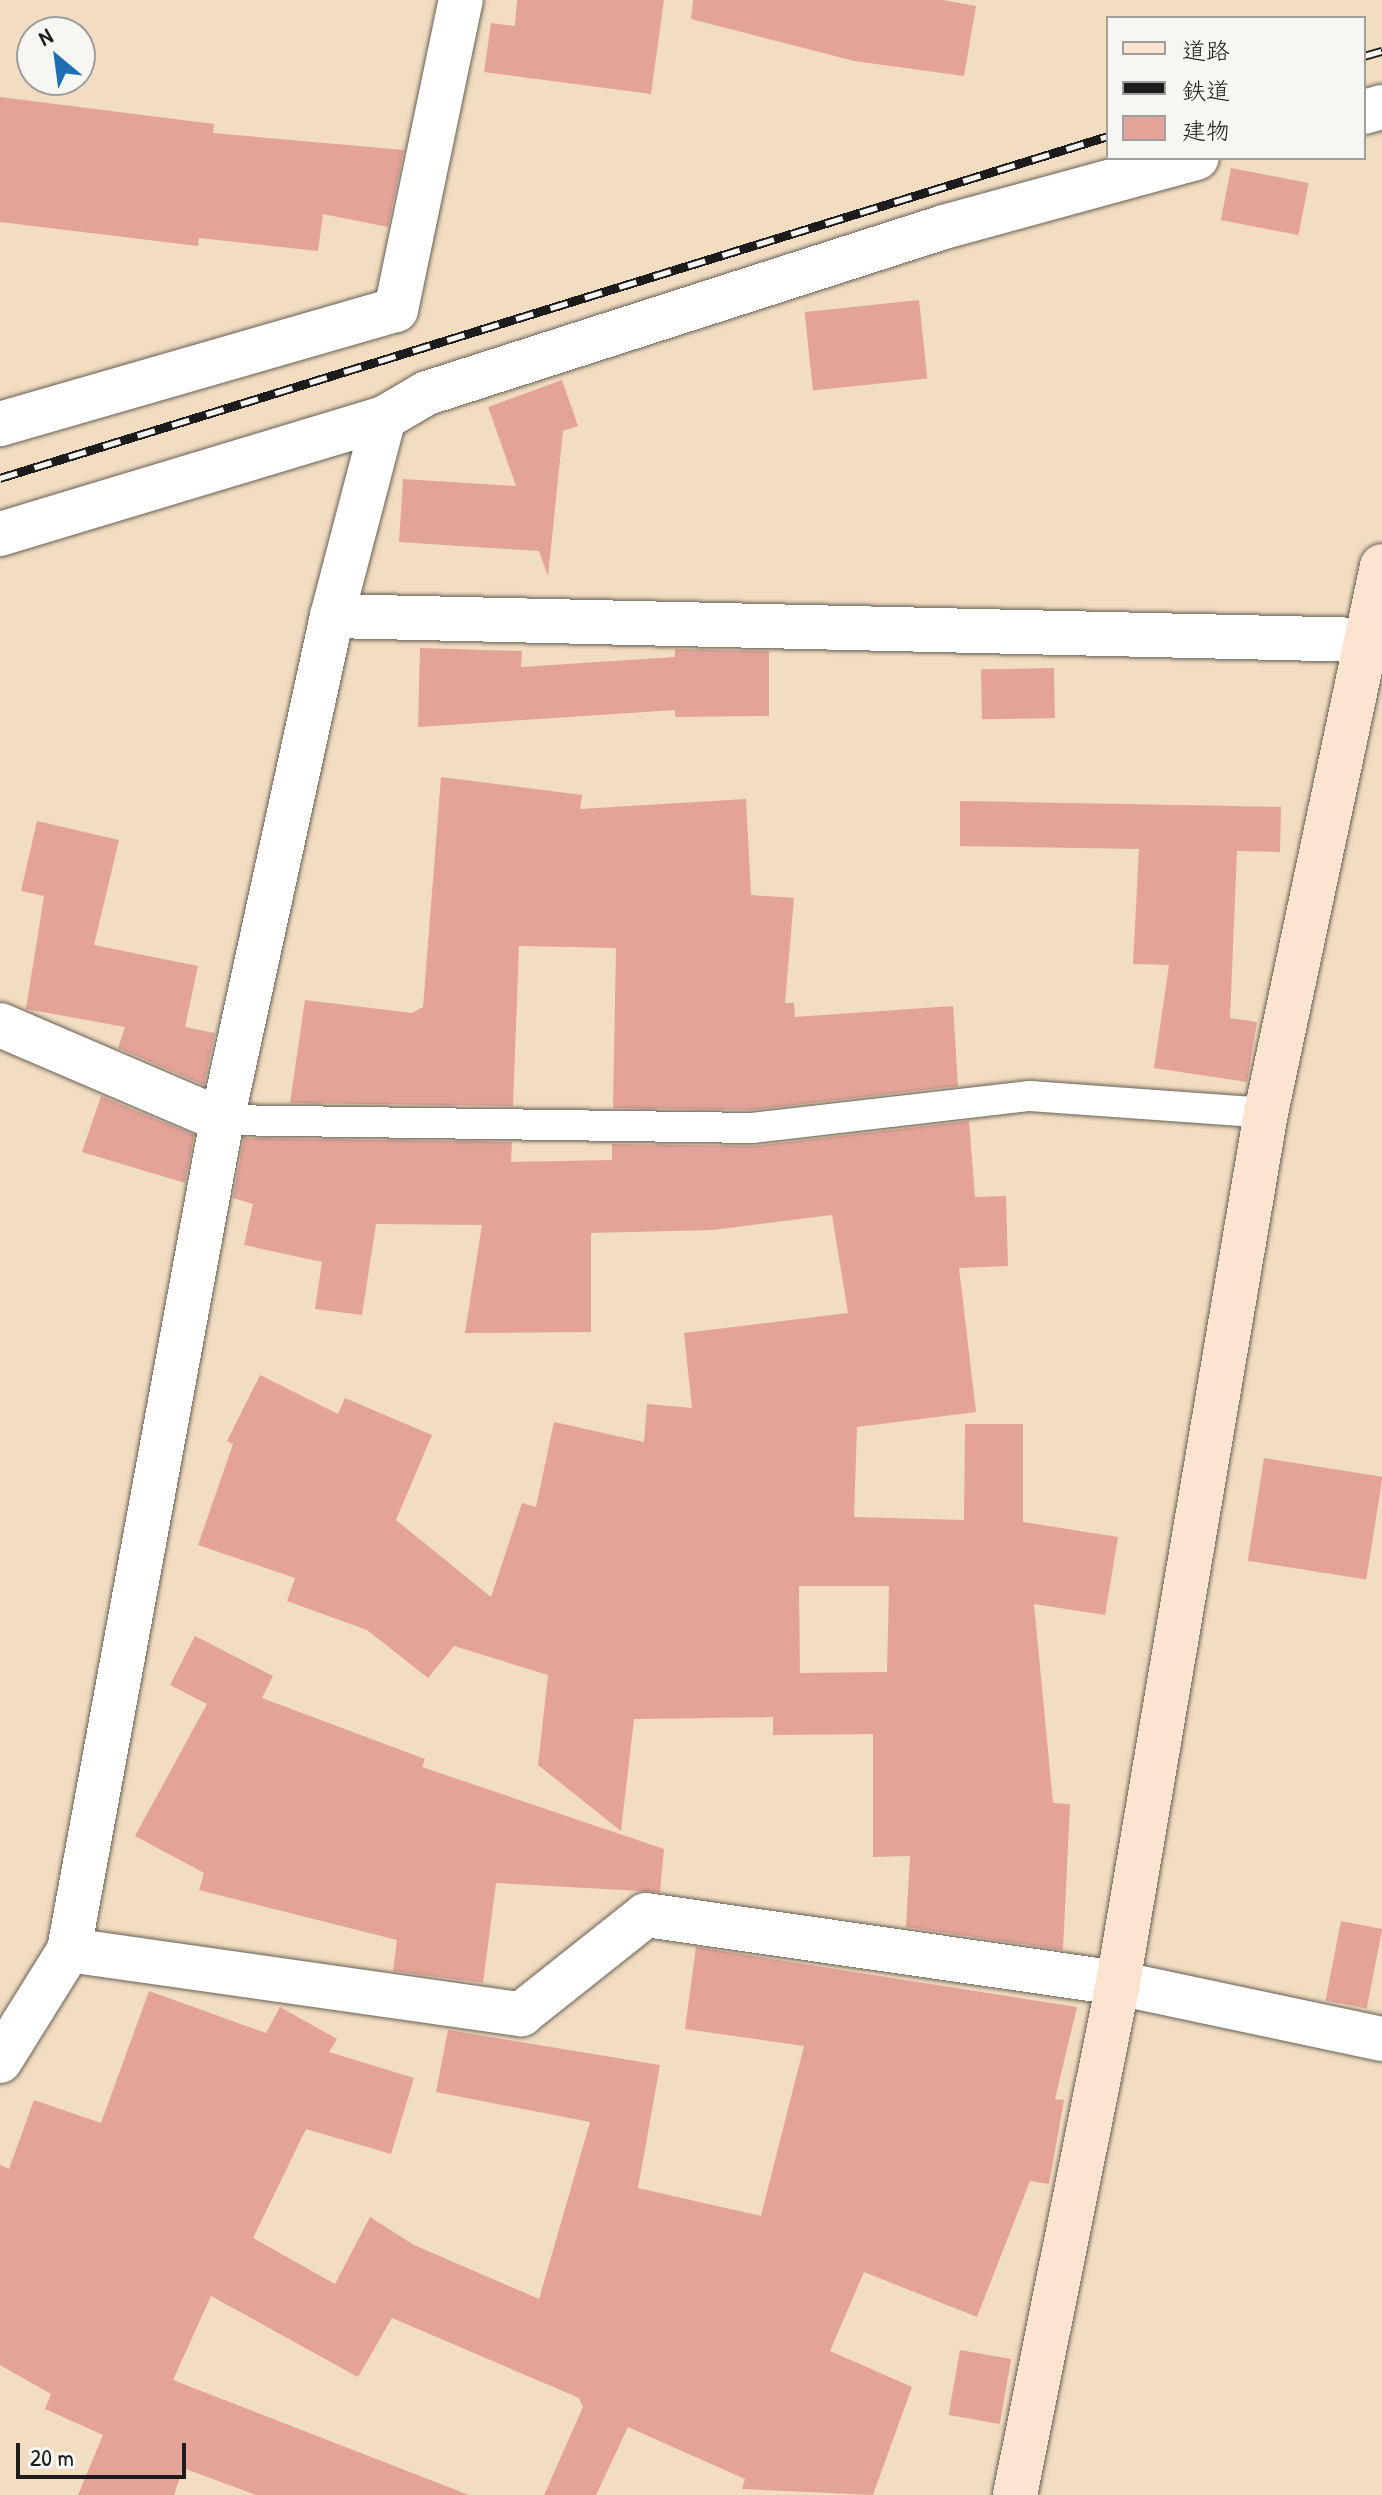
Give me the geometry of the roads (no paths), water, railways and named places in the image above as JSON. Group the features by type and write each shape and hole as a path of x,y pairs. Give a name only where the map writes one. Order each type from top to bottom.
{"street":[{"path":"0,424 396,310 461,0"},
{"path":"0,534 384,418 427,393 929,232 1190,160"},
{"path":"0,2061 69,1950 222,1120 332,616 384,418"},
{"path":"1015,2495 1118,1983 1266,1113 1382,566"},
{"path":"332,616 1367,640"},
{"path":"0,1025 222,1120"},
{"path":"69,1950 521,2014 646,1915 1118,1983 1382,2039"}],"lane":[{"path":"222,1120 752,1128 1030,1096 1266,1113"}],"railway":[{"path":"1366,55 1382,51"},
{"path":"0,478 1106,137"}]}
